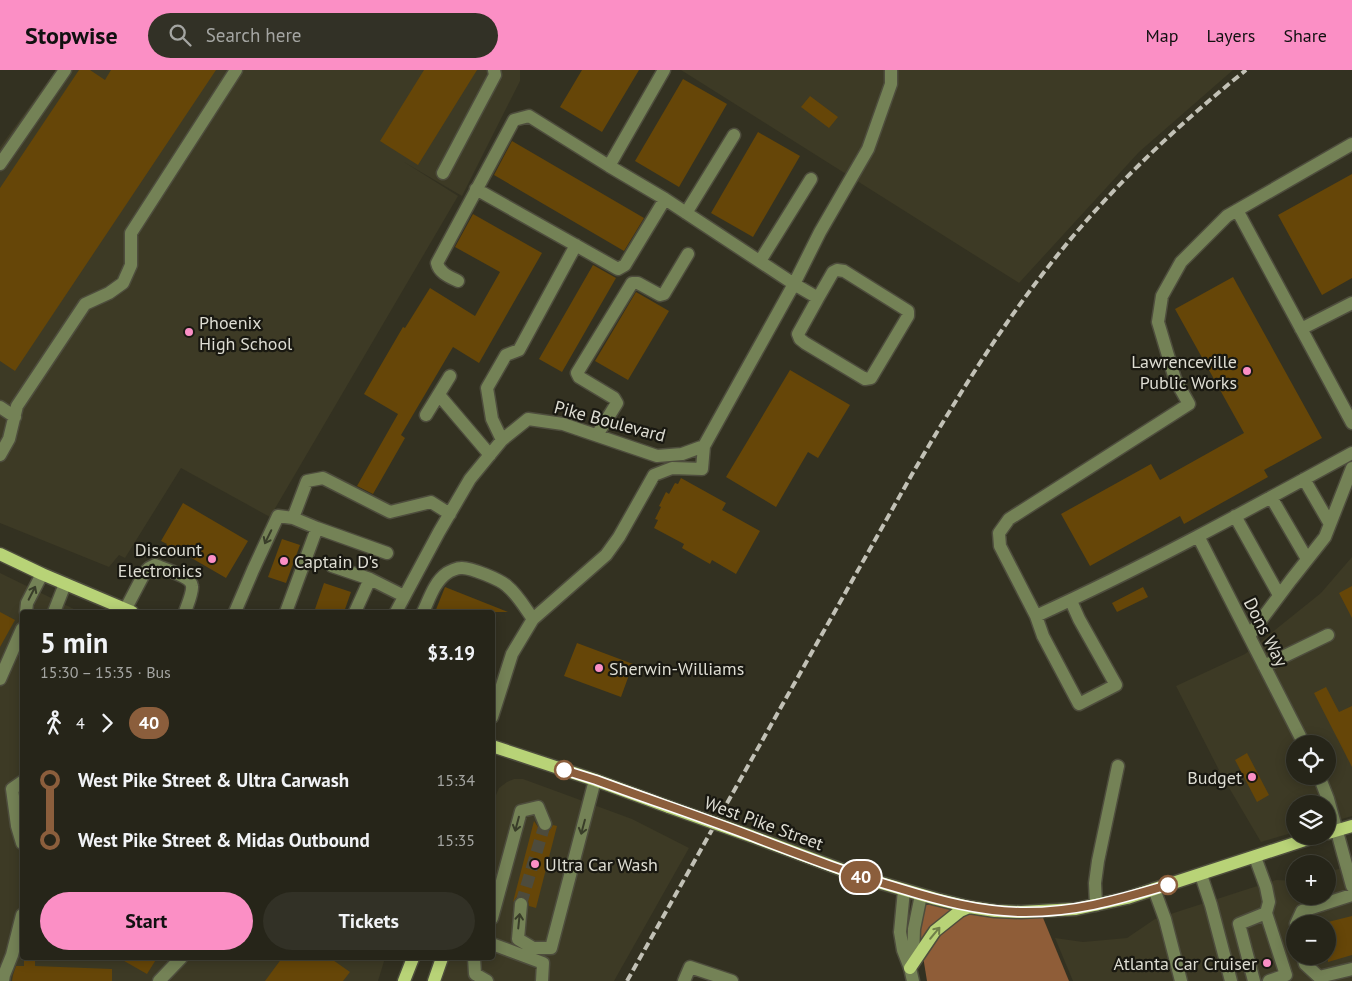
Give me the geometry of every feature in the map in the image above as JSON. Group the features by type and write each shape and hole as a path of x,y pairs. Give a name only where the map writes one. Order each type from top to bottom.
{"main road":[{"path":"0,554 123,610"},
{"name":"West Pike Street","path":"495,747 596,780 864,878 921,895 995,911 1056,911 1096,905 1127,898 1290,845"},
{"path":"1336,830 1352,826"},
{"path":"910,968 935,931 960,911 970,907"},
{"path":"404,981 412,960"},
{"path":"434,981 441,960"}],"street":[{"path":"0,164 65,70"},
{"path":"0,455 9,439 17,406 85,304 110,293 124,283 131,264 131,233 236,70"},
{"path":"443,173 495,75 494,70"},
{"path":"609,166 664,70"},
{"path":"495,698 498,678 533,619 606,555 619,537 654,475 672,468 702,469 704,446 794,284 820,232 868,150 891,84 891,70"},
{"path":"458,281 440,271 437,263 514,120 529,116 664,198 818,298"},
{"path":"686,213 734,135"},
{"path":"1071,600 1079,619 1116,685 1079,704 1043,636 1036,616 1000,546 999,533 1009,519 1189,404 1176,379 1158,322 1162,296 1181,262 1227,216 1352,144"},
{"path":"760,261 811,179"},
{"path":"476,189 618,269 625,265 664,198"},
{"path":"1237,210 1352,423"},
{"path":"502,440 492,419 487,388 506,355 519,350 576,245"},
{"path":"597,435 617,403 614,398 579,377 577,373 632,283 638,283 660,296 664,294 688,254"},
{"path":"837,270 844,271 908,311 908,316 871,378 865,379 805,344 800,339 798,334 818,298 833,272 837,270"},
{"path":"1301,329 1352,303"},
{"path":"426,415 450,376"},
{"path":"439,394 490,455"},
{"path":"0,407 15,417"},
{"name":"Pike Boulevard","path":"397,610 470,479 502,440 528,420 563,424 657,456 682,454 704,446"},
{"path":"1036,616 1198,536 1352,453"},
{"path":"1249,636 1325,538 1352,468"},
{"path":"293,518 307,482 323,478 390,512 431,502 450,514"},
{"path":"1304,479 1330,524"},
{"path":"1271,497 1307,559"},
{"path":"236,610 278,516 293,518 387,553"},
{"path":"1235,516 1279,595"},
{"path":"287,610 317,528"},
{"name":"Dons Way","path":"1198,536 1299,735"},
{"path":"128,610 145,572 155,565 190,580 192,587 186,610"},
{"path":"332,566 370,579 404,596"},
{"path":"424,610 441,578 448,572 461,568 480,572 506,584 533,619"},
{"path":"27,610 30,597 42,574"},
{"path":"355,610 370,579"},
{"path":"55,610 66,584"},
{"path":"0,679 20,634"},
{"path":"1264,666 1328,635"},
{"path":"1096,905 1095,883 1098,862 1118,766"},
{"path":"521,904 518,939 533,948 551,948 596,780"},
{"path":"11,786 20,836"},
{"path":"495,907 521,811 538,808 545,824"},
{"path":"1336,842 1352,886"},
{"path":"1255,857 1266,887 1269,902 1266,913 1286,975 1269,981"},
{"path":"1201,875 1231,981"},
{"path":"1154,889 1165,919 1181,981"},
{"path":"904,890 900,932 903,950 913,981"},
{"path":"1300,915 1302,911 1352,894"},
{"path":"910,968 913,959 914,929 921,895"},
{"path":"1254,981 1239,924 1266,913"},
{"path":"3,981 20,923"},
{"path":"495,945 543,963 542,981"},
{"path":"158,981 179,960"},
{"path":"474,960 475,974 487,981"},
{"path":"1306,965 1319,977 1352,969"},
{"path":"684,981 690,967 732,981"}],"shaded area":[{"name":"Phoenix High School","path":"56,70 520,70 520,81 462,196 404,162 458,196 270,517 181,468 125,558 119,555 109,567 0,523 0,147"},
{"path":"681,70 1233,70 1139,152 1019,283"},
{"path":"1352,557 1352,816 1336,821 1336,795 1286,795 1286,835 1261,842 1221,774 1176,686 1245,654 1321,593"},
{"path":"0,573 76,610 20,610 20,960 384,960 378,981 0,981"},
{"path":"514,779 523,779 632,819 689,848 614,981 442,981 448,960 495,960 495,797 499,788"},
{"path":"1352,865 1352,981 1073,981 1055,938 1083,942 1127,938 1155,919 1276,880 1286,881 1286,905 1336,905 1336,870"},
{"path":"937,903 1041,913 1069,981 927,981 915,907"}],"building":[{"path":"79,70 90,70 105,80 111,70 216,70 15,371 0,361 0,188"},
{"path":"424,70 477,70 418,165 380,141"},
{"path":"582,70 639,70 602,132 560,107"},
{"path":"683,79 727,104 679,187 635,161"},
{"path":"810,96 838,117 829,128 801,107"},
{"path":"758,132 800,156 753,237 711,213"},
{"path":"512,141 644,218 624,251 494,175"},
{"path":"1352,174 1352,278 1322,295 1278,215"},
{"path":"473,214 542,253 479,363 453,347 401,435 405,438 373,494 357,486 398,414 364,394 403,327 405,328 430,288 475,316 500,272 455,247"},
{"path":"593,265 616,278 562,372 539,359"},
{"name":"Lawrenceville Public Works","path":"1233,277 1322,438 1264,470 1268,477 1184,524 1180,516 1090,566 1061,514 1151,464 1160,480 1244,433 1175,309"},
{"path":"636,292 669,311 628,380 595,361"},
{"path":"790,370 850,405 818,458 808,452 776,507 726,477"},
{"path":"681,478 726,503 722,510 760,531 736,574 712,560 710,564 682,548 684,544 654,528 658,520 655,519 661,507 659,506 666,492 669,494 675,483 678,484"},
{"path":"183,503 248,541 226,578 176,549 173,553 164,548 167,544 161,541"},
{"name":"Captain D's","path":"282,539 300,545 286,583 268,577"},
{"path":"324,583 351,592 345,610 315,610"},
{"path":"1352,586 1352,618 1339,593"},
{"path":"445,587 508,612 495,612 495,610 436,610"},
{"path":"1143,587 1148,597 1117,612 1112,603"},
{"path":"0,612 15,620 0,647"},
{"name":"Sherwin-Williams","path":"577,643 633,664 621,697 564,676"},
{"path":"1326,687 1339,712 1352,706 1352,767 1336,735 1314,693"},
{"name":"Budget","path":"1247,753 1269,795 1257,802 1235,760"},
{"name":"Ultra Car Wash","path":"534,821 543,832 549,831 553,825 557,826 536,908 529,906 528,900 522,896 517,897 513,902"},
{"path":"1352,916 1352,955 1336,960 1336,920"},
{"path":"24,960 35,960 35,966 112,969 112,981 12,981 16,966 24,966"},
{"path":"122,960 156,960 147,974"},
{"path":"281,960 333,960 350,972 343,981 265,981"}],"tunnel":[{"path":"521,904 545,824"}],"railway":[{"path":"627,981 911,476 1000,333 1060,252 1125,179 1196,112 1246,70"}],"bus line":[{"name":"40","path":"564,770 864,878 936,900 970,907 995,911 1021,912 1076,909 1127,898 1168,885"}],"place":[{"name":"Phoenix High School","path":"189,332"},
{"name":"Lawrenceville Public Works","path":"1247,371"},
{"name":"Discount Electronics","path":"212,559"},
{"name":"Captain D's","path":"284,561"},
{"name":"Sherwin-Williams","path":"599,668"},
{"name":"Budget","path":"1252,777"},
{"name":"Ultra Car Wash","path":"535,864"},
{"name":"Atlanta Car Cruiser","path":"1267,963"}]}
